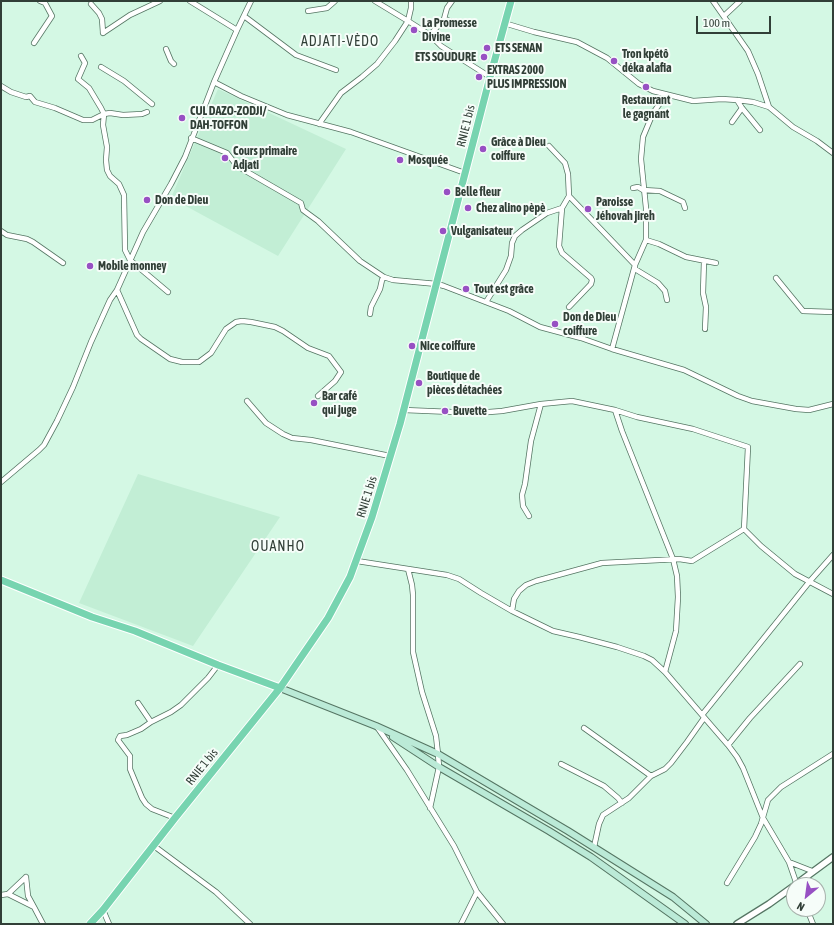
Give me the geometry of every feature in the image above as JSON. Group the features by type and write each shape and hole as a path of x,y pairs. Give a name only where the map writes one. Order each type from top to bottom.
{"main road":[{"name":"RNIE 1 bis","path":"93,923 175,818 280,688 328,618 357,561 372,517 404,410 490,76 511,1"},
{"path":"1,580 92,617 135,631 376,726 438,754 568,831 673,897 706,924"},
{"path":"376,726 439,767 564,840 604,866 685,924"}],"street":[{"path":"34,43 52,16 48,3 40,1"},
{"path":"90,4 99,13 102,19 103,33 130,15 160,1"},
{"path":"190,1 237,30"},
{"path":"1,482 39,450 44,444 60,414 110,300 117,290 143,232 185,157 214,82 251,1"},
{"path":"308,11 327,8 335,1"},
{"path":"375,1 430,35 441,46 490,76"},
{"path":"319,124 341,93 362,78 377,64 395,41 408,21 411,1"},
{"path":"430,35 444,19 447,8 452,1"},
{"path":"713,1 748,51 758,74 769,107"},
{"path":"724,16 740,1"},
{"path":"244,16 296,55 336,70"},
{"path":"444,19 459,24"},
{"path":"504,23 577,42 607,58 639,84 653,91 693,101 722,99 737,100 753,102 769,107 793,127 817,141 833,153"},
{"path":"166,49 171,61 174,64"},
{"path":"80,56 85,63 78,79 89,88 104,114 103,125 107,147 107,170 110,176 119,184 124,195 125,250 130,260 168,292"},
{"path":"101,67 124,81 152,104"},
{"path":"214,82 241,96 287,115 351,132 465,173"},
{"path":"1,86 11,92 26,97 30,96 35,102 55,108 83,120 92,120 104,114 142,114 147,112"},
{"path":"612,349 635,265 646,240 646,214 641,159 643,137 653,113 666,95"},
{"path":"737,100 760,130"},
{"path":"732,122 742,108"},
{"path":"192,138 227,153 236,166 301,203 303,210 307,214 318,221 360,261 384,277 393,280 437,284 509,311 540,327 684,370 738,396 752,401 809,410 833,404"},
{"path":"549,146 565,163 568,178 569,196 562,208 559,246 562,253 592,280 591,284 569,307"},
{"path":"633,188 638,187 643,190 660,191 683,202 685,208"},
{"path":"569,196 635,265 635,269 638,272 658,283 662,287 665,291 667,300"},
{"path":"486,302 506,270 511,256 512,243 518,233 547,213 562,208"},
{"path":"1,231 7,235 27,239 33,242 63,264"},
{"path":"646,240 659,244 686,257 716,263"},
{"path":"704,261 703,293 706,307 705,329"},
{"path":"370,314 371,307 384,277"},
{"path":"776,278 803,312 833,312"},
{"path":"117,290 137,335 170,359 182,362 199,362 211,353 226,329 236,322 251,322 275,327 283,331 308,348 329,356 341,372 335,381 318,396"},
{"path":"404,410 476,413 502,411 572,400 615,410 637,417 693,429 748,447 744,529 761,546 796,574 833,594"},
{"path":"247,401 266,423 292,438 311,440 390,456"},
{"path":"529,516 523,506 522,494 525,484 531,441 541,404"},
{"path":"615,410 622,432 674,559 677,576 678,597 676,631 665,672"},
{"path":"512,611 514,599 519,591 526,585 536,581 602,563 674,559 692,561 744,529"},
{"path":"594,847 601,819 610,810 629,798 651,776 665,769 671,763 687,742 703,716 810,581 833,555"},
{"path":"357,561 447,575 459,580 512,611 554,631 579,636 644,656 652,660 665,672 728,745 743,768 763,818 789,862 794,877"},
{"path":"408,569 413,594 413,652 422,692 436,736 438,754 439,767 430,808"},
{"path":"728,745 750,718 800,664"},
{"path":"175,818 152,809 142,798 130,769 130,756 118,741 120,736 127,735 141,729 181,705 208,678 218,665"},
{"path":"138,703 151,722"},
{"path":"376,726 407,770 454,846 477,892 503,924"},
{"path":"584,728 651,776"},
{"path":"727,883 755,837 763,818 768,800 781,787 833,754"},
{"path":"561,764 604,786 622,803"},
{"path":"564,840 568,831"},
{"path":"154,846 216,892 250,924"},
{"path":"604,866 608,856"},
{"path":"805,877 833,857"},
{"path":"789,862 812,871"},
{"path":"8,894 26,876 28,896 43,924"},
{"path":"461,924 477,892"},
{"path":"737,924 786,892"},
{"path":"1,895 8,894 34,907"},
{"path":"103,910 109,924"}],"shaded area":[{"path":"218,89 346,149 278,256 171,198"},
{"path":"138,474 280,517 193,646 79,603"}],"place":[{"name":"La Promesse Divine","path":"414,30"},
{"name":"ETS SENAN","path":"487,48"},
{"name":"ETS SOUDURE","path":"484,57"},
{"name":"Tron kpétô déka alafia","path":"614,61"},
{"name":"EXTRAS 2000 PLUS IMPRESSION","path":"479,77"},
{"name":"Restaurant le gagnant","path":"646,87"},
{"name":"CUL DAZO-ZODJI/ DAH-TOFFON","path":"182,118"},
{"name":"Grâce à Dieu coiffure","path":"483,149"},
{"name":"Cours primaire Adjati","path":"225,158"},
{"name":"Mosquée","path":"400,160"},
{"name":"Belle fleur","path":"447,192"},
{"name":"Don de Dieu","path":"147,200"},
{"name":"Chez alino pèpè","path":"468,208"},
{"name":"Paroisse Jéhovah jireh","path":"588,209"},
{"name":"Vulganisateur","path":"443,231"},
{"name":"Mobile monney","path":"90,266"},
{"name":"Tout est grâce","path":"466,289"},
{"name":"Don de Dieu coiffure","path":"555,324"},
{"name":"Nice coiffure","path":"412,346"},
{"name":"Boutique de pièces détachées","path":"419,383"},
{"name":"Bar café qui juge","path":"314,403"},
{"name":"Buvette","path":"445,411"}],"district":[{"name":"ADJATI-VÈDO","path":"340,42"},
{"name":"OUANHO","path":"278,547"}]}
